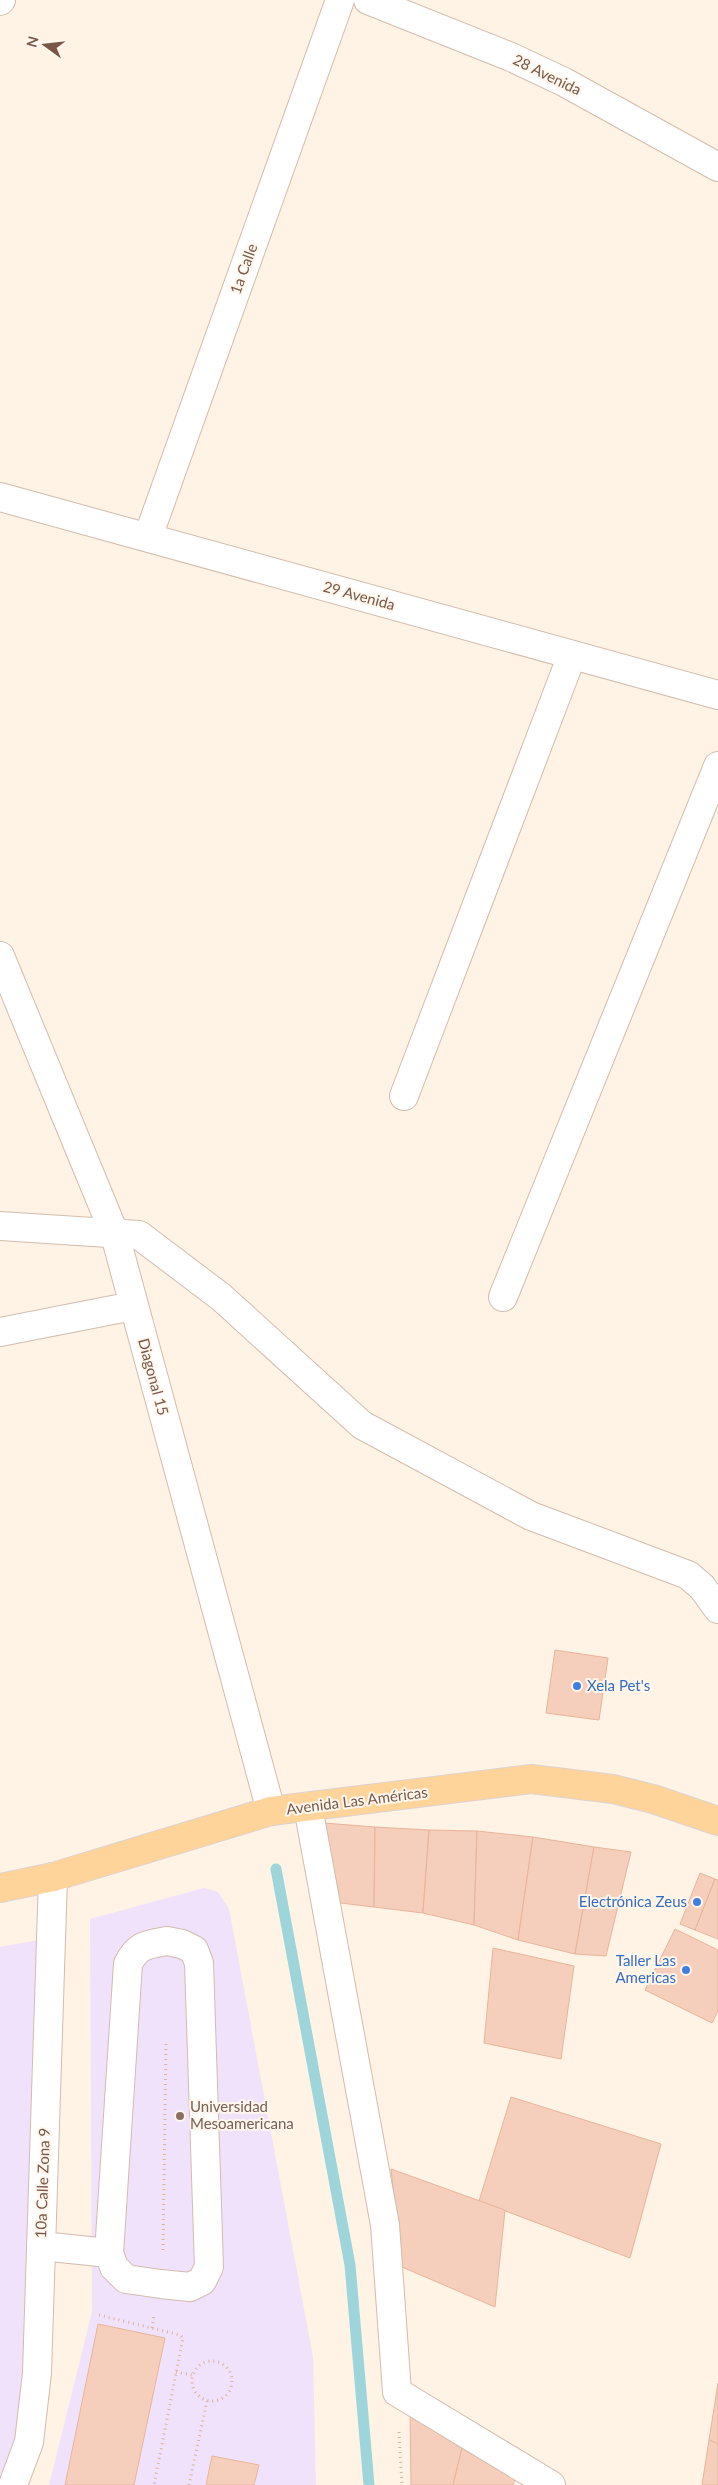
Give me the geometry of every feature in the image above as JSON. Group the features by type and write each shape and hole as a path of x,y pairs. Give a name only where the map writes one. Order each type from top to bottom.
{"main road":[{"name":"Avenida Las Américas","path":"0,1888 53,1877 271,1811 530,1779 613,1789 653,1798 718,1822"}],"street":[{"name":"1a Calle","path":"148,537 340,0"},
{"name":"28 Avenida","path":"368,0 511,57 564,82 718,167"},
{"name":"29 Avenida","path":"0,497 718,695"},
{"path":"404,1096 572,655"},
{"path":"503,1297 718,766"},
{"name":"Diagonal 15","path":"0,956 115,1234 271,1811"},
{"path":"0,1226 115,1234 129,1233 148,1240 220,1297 362,1425 531,1516 688,1575 702,1586 718,1609"},
{"path":"0,1332 133,1306"},
{"path":"308,1807 385,2225 397,2392 551,2485"},
{"name":"10a Calle Zona 9","path":"13,2485 29,2442 37,2373 53,1877"},
{"path":"167,1941 182,1944 194,1950 199,1963 209,2267 202,2282 190,2287 161,2284 126,2278 114,2267 109,2253 128,1964 134,1951 145,1945 167,1941"},
{"path":"41,2246 109,2253"}],"path":[{"path":"152,2328 161,2284 166,2039"},
{"path":"99,2315 180,2335 183,2338 154,2485"},
{"path":"206,2360 217,2360 226,2365 232,2375 232,2385 227,2395 218,2401 207,2401 197,2395 192,2386 192,2375 197,2366 206,2360"},
{"path":"176,2372 192,2375"},
{"path":"397,2392 402,2485"},
{"path":"189,2485 207,2401"}],"shaded area":[{"name":"Universidad Mesoamericana","path":"204,1888 218,1892 229,1909 313,2357 316,2485 49,2485 92,2312 90,1919"},
{"path":"49,1938 29,2442 0,2485 0,1947"}],"building":[{"name":"Xela Pet's","path":"555,1650 608,1658 599,1720 546,1713"},
{"path":"324,1823 375,1827 374,1907 332,1902"},
{"path":"375,1827 429,1830 423,1913 374,1907"},
{"path":"429,1830 477,1831 474,1925 423,1913"},
{"path":"477,1831 533,1837 518,1940 474,1925"},
{"path":"533,1837 594,1847 575,1954 518,1940"},
{"path":"594,1847 631,1852 606,1956 575,1954"},
{"name":"Electrónica Zeus","path":"700,1873 715,1879 695,1930 680,1924"},
{"path":"715,1879 718,1880 718,1939 695,1930"},
{"name":"Taller Las Americas","path":"675,1929 718,1950 718,2011 712,2023 645,1990"},
{"path":"493,1948 574,1966 561,2059 484,2043"},
{"path":"511,2097 661,2144 630,2258 479,2201"},
{"path":"391,2169 505,2210 495,2307 402,2267"},
{"path":"98,2324 165,2338 134,2485 65,2485"},
{"path":"718,2383 718,2444 709,2440"},
{"path":"410,2410 464,2440 453,2485 411,2485"},
{"path":"464,2440 515,2479 513,2485 453,2485"},
{"path":"709,2440 718,2444 718,2485 702,2485"},
{"path":"212,2456 259,2465 254,2485 206,2485"}],"waterway":[{"path":"276,1869 350,2265 369,2485"}],"place":[{"name":"Xela Pet's","path":"577,1686"},
{"name":"Electrónica Zeus","path":"697,1902"},
{"name":"Taller Las Americas","path":"686,1970"},
{"name":"Universidad Mesoamericana","path":"180,2116"}]}
